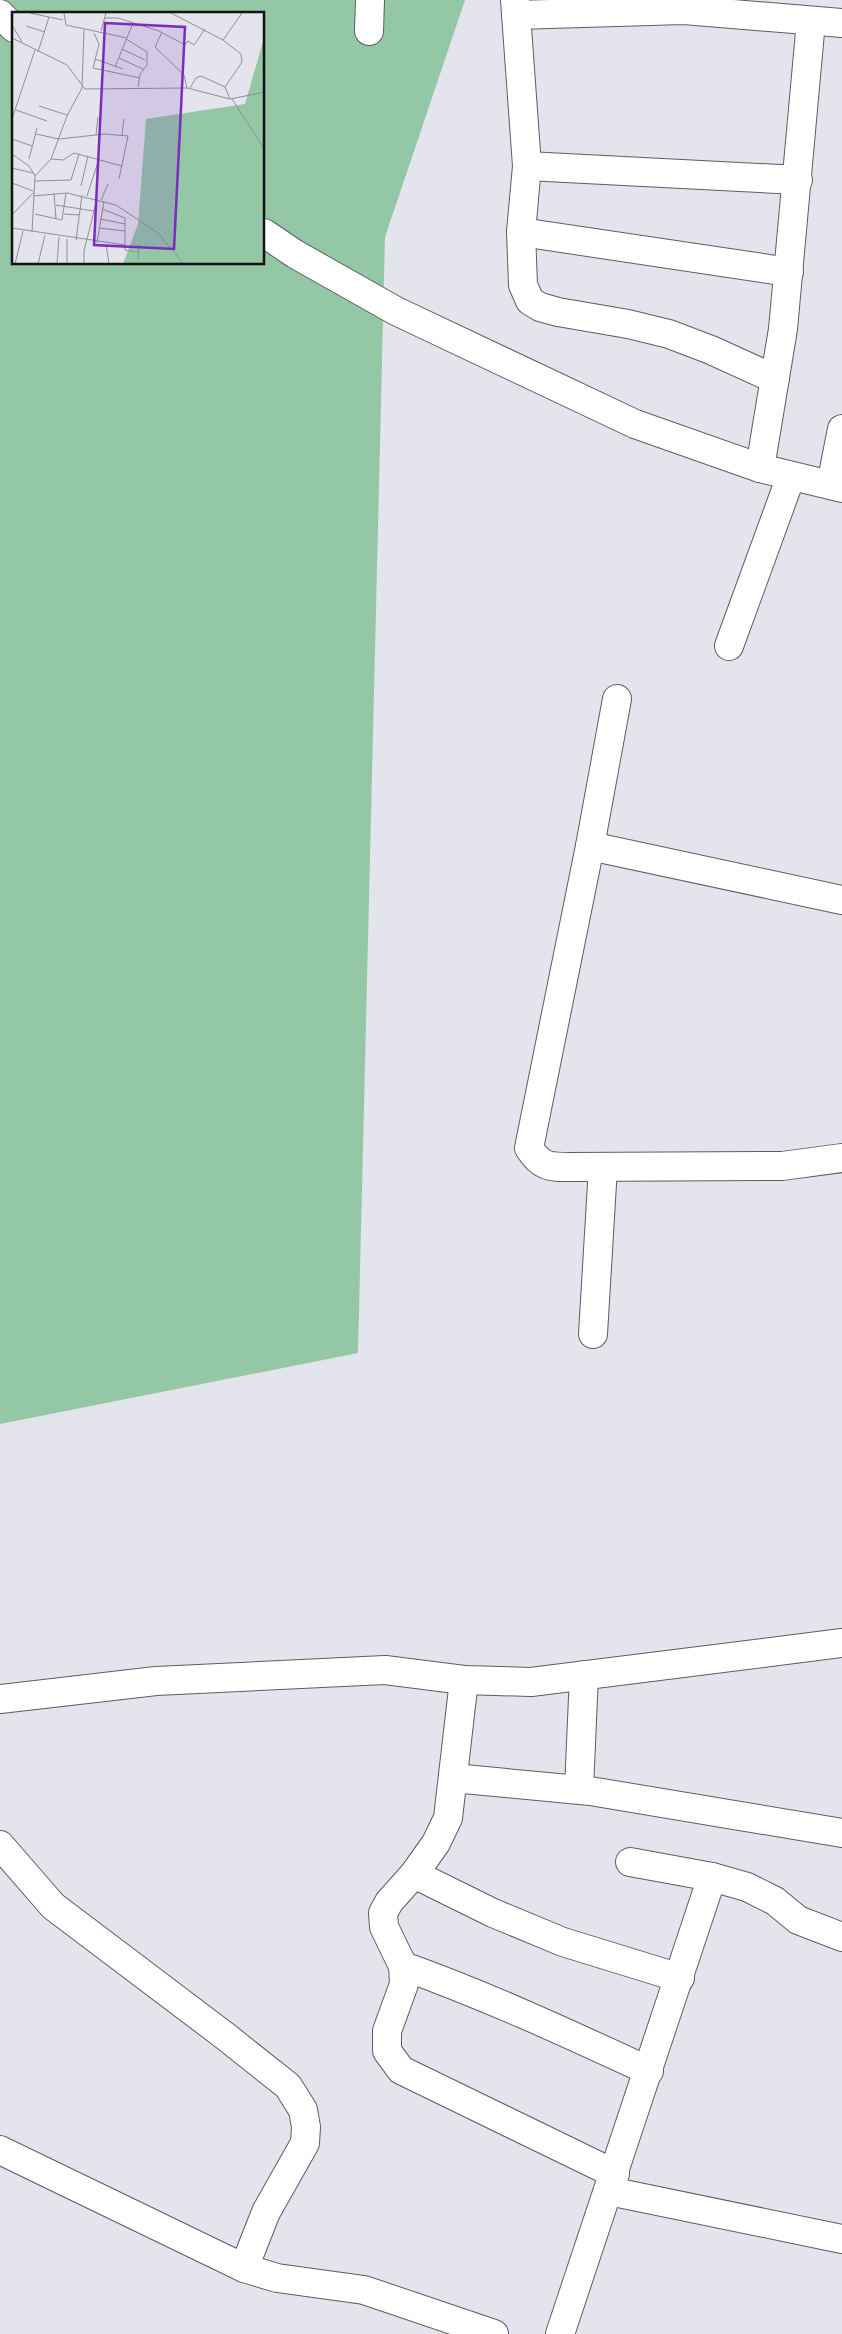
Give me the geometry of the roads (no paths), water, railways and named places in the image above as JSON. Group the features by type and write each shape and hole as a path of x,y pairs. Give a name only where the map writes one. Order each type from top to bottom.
{"street":[{"path":"369,31 370,0"},
{"path":"775,379 711,350 669,334 540,307 530,301 523,285 521,232 527,166 515,8 684,10 710,6 811,21 842,23"},
{"path":"0,14 12,26"},
{"path":"760,468 783,329 811,21"},
{"path":"527,166 798,180"},
{"path":"521,232 789,272"},
{"path":"265,233 295,254 396,311 634,424 760,468 836,486 842,429"},
{"path":"729,646 791,476"},
{"path":"616,699 590,846 529,1148 537,1161 550,1167 782,1166 842,1158"},
{"path":"590,846 841,892"},
{"path":"593,1334 603,1167"},
{"path":"0,1699 156,1681 386,1670 464,1680 531,1682 842,1643"},
{"path":"579,1790 584,1675"},
{"path":"464,1680 448,1818 443,1832 414,1874 389,1902 383,1914 384,1927 403,1966 404,1984 387,2031 387,2051 401,2070 612,2182 842,2239"},
{"path":"453,1778 579,1790 842,1833"},
{"path":"0,1845 53,1906 288,2086 303,2110 306,2143 266,2212 244,2268"},
{"path":"630,1862 712,1877 754,1891 775,1901 798,1920 842,1937"},
{"path":"414,1874 493,1913 563,1942 680,1978"},
{"path":"560,2334 680,1978 712,1877"},
{"path":"403,1966 518,2010 648,2070"},
{"path":"0,2150 244,2268 277,2278 364,2290 494,2334"}]}
